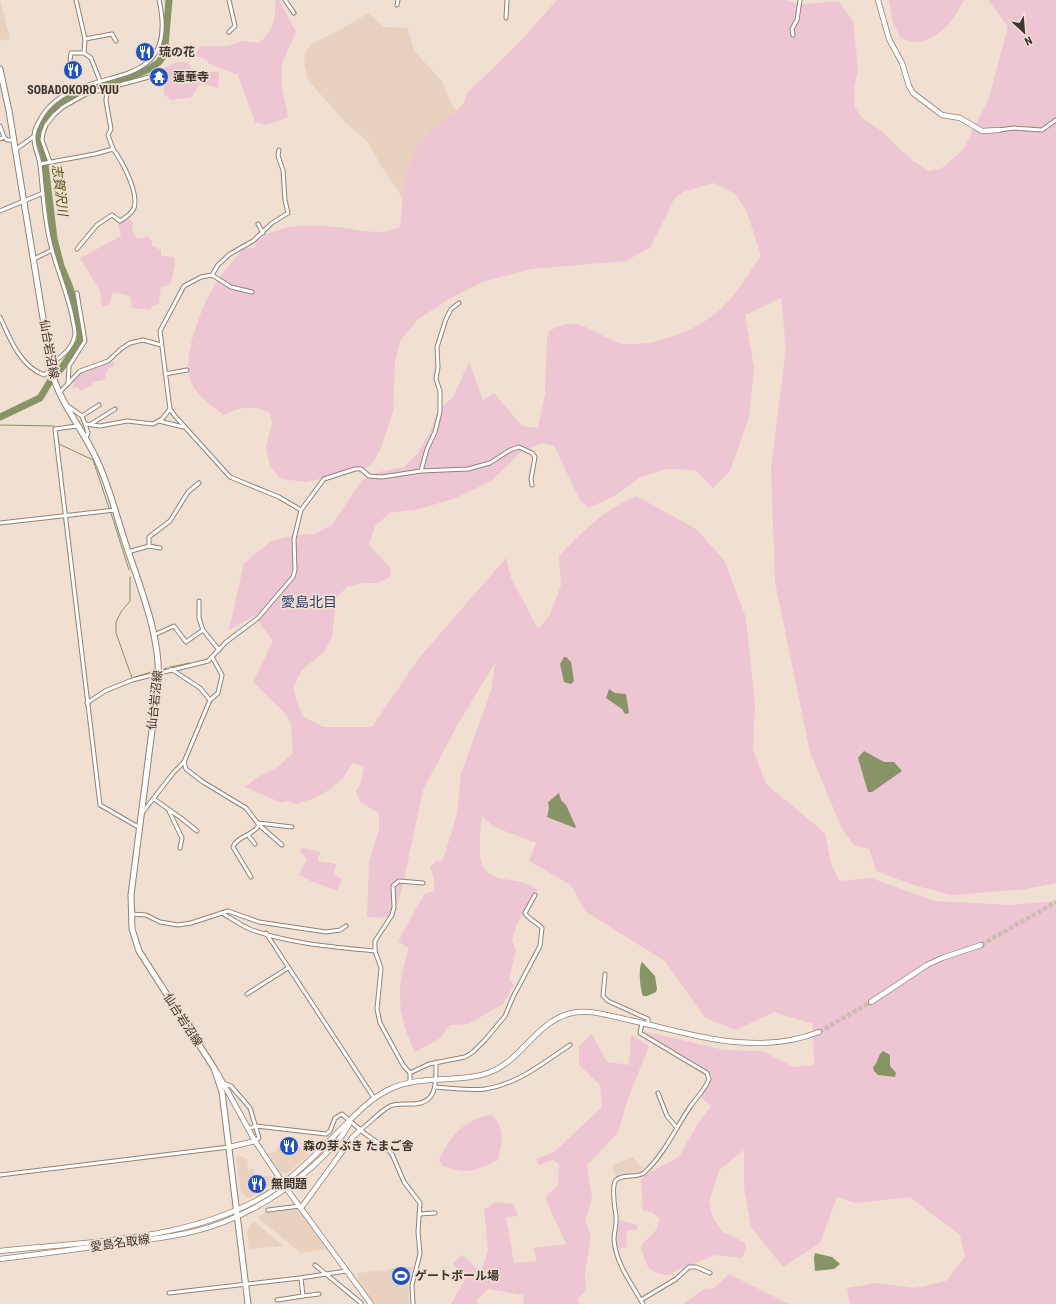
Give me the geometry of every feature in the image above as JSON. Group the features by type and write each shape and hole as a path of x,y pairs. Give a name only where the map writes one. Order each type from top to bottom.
{"main road":[{"name":"仙台岩沼線","path":"0,69 14,140 52,368 64,403 101,467 154,635 158,658 159,672 131,895 130,914 134,938 139,951 222,1082 248,1304"}],"street":[{"path":"76,0 85,39 84,53"},
{"path":"15,150 33,137 39,122 52,104 73,91 140,68 154,57 158,49 162,32 162,17 159,0"},
{"path":"229,0 235,26 229,32"},
{"path":"285,0 294,13"},
{"path":"397,5 398,0"},
{"path":"506,18 507,0"},
{"path":"793,36 792,29 797,20 800,0"},
{"path":"878,0 889,39 902,63 909,86 913,93 942,115 960,118 982,131 1014,128 1042,130 1056,120"},
{"path":"85,39 112,34 116,41"},
{"path":"70,60 71,53 84,53 91,58 100,81"},
{"path":"49,163 42,140 46,125 58,111 86,94 149,77"},
{"path":"77,249 97,225 112,215 118,220 123,220 134,208 129,177 113,149 108,135 112,129 106,101 107,89"},
{"path":"0,126 3,135 7,140 14,140"},
{"path":"0,139 3,135"},
{"path":"0,317 12,343 22,358 38,373 44,375 64,355 75,333 67,293 52,250 46,224 40,164 33,137"},
{"path":"40,164 113,149"},
{"path":"212,275 218,266 230,254 253,241 272,223 289,212 285,200 283,170 278,156 279,150"},
{"path":"0,211 43,193"},
{"path":"258,224 263,233"},
{"path":"34,259 52,250"},
{"path":"252,292 231,287 212,275 201,277 184,286 160,331 170,409 185,428 230,477 279,496 301,510"},
{"path":"68,384 69,366 85,341 77,294"},
{"path":"421,470 427,449 435,432 440,412 440,391 436,379 438,366 437,347 446,319 451,309 459,303"},
{"path":"59,392 80,371 108,361 120,349 130,343 143,340 161,345"},
{"path":"165,374 187,370"},
{"path":"64,403 82,416 88,433 85,439"},
{"path":"82,416 99,405"},
{"path":"85,424 100,426 127,421 153,424 159,422 170,409"},
{"path":"91,424 115,410"},
{"path":"159,422 185,428"},
{"path":"77,426 55,429 100,805 140,828"},
{"path":"87,703 117,686 159,672 203,664 239,631 258,618 293,577 295,570 294,539 301,510 319,484 324,480 341,473 361,469 369,476 382,477 421,470 468,469 490,463 510,450 519,447 532,453 535,457 531,480 532,485"},
{"path":"149,546 150,537 170,521 188,492 198,483"},
{"path":"0,523 115,510"},
{"path":"128,552 149,546 160,548"},
{"path":"199,601 199,618 203,630 219,650"},
{"path":"154,635 174,626 186,642 203,630"},
{"path":"142,813 174,772 184,762 210,700 218,693 222,675 212,657"},
{"path":"171,669 200,688 210,700"},
{"path":"184,762 186,769 203,782 246,808 258,824 282,845"},
{"path":"154,799 197,831"},
{"path":"169,811 182,838 180,848"},
{"path":"258,824 292,827"},
{"path":"251,877 233,847 235,842 248,835 258,824"},
{"path":"248,835 255,844"},
{"path":"410,1082 410,1074 403,1065 380,1023 377,1009 381,968 375,951 375,941 392,915 393,886 399,881 423,883"},
{"path":"410,1074 429,1064 458,1060 473,1052 505,1016 513,997 540,946 542,928 537,923 527,918 525,913 535,895"},
{"path":"130,914 146,915 160,922 178,924 190,923 228,911 259,922 326,932 340,930 346,926"},
{"path":"222,913 251,929 266,933 316,945 375,951"},
{"path":"266,933 374,1098"},
{"path":"871,1002 926,965 981,945"},
{"path":"247,994 288,968"},
{"path":"605,974 603,996 608,1000 648,1019 648,1024"},
{"path":"350,1120 374,1098 390,1088 410,1082 476,1076 493,1071 508,1061 550,1023 572,1013 597,1013 713,1039 743,1044 762,1044 792,1040 818,1032"},
{"path":"642,1023 640,1033 671,1050 709,1076 707,1084 666,1147 644,1173 619,1179 615,1184 614,1202 616,1219 614,1239 616,1250 626,1276 642,1302 676,1279 688,1268 696,1267 710,1273"},
{"path":"435,1087 484,1089 501,1086 521,1078 570,1046"},
{"path":"268,1210 300,1207 352,1138 360,1130 390,1106 397,1104 413,1104 426,1100 431,1096 435,1087 436,1062"},
{"path":"0,1175 230,1147 255,1141 258,1138 250,1108 231,1086 222,1082"},
{"path":"222,1082 255,1141 283,1183"},
{"path":"658,1093 667,1116 677,1128"},
{"path":"248,1129 256,1126 323,1134 330,1131 333,1120 338,1115 342,1114 360,1130 392,1154 404,1182 419,1201 418,1232 420,1254 412,1285 413,1304"},
{"name":"愛島名取線","path":"0,1251 166,1232 211,1220 237,1210 261,1198 283,1183 315,1156 350,1120"},
{"name":"愛島名取線","path":"0,1259 179,1235 203,1230 238,1216 286,1188 325,1154 347,1128 350,1120"},
{"path":"286,1188 371,1304"},
{"path":"419,1214 435,1213"},
{"path":"315,1265 360,1303 371,1304"},
{"path":"169,1294 346,1271"},
{"path":"301,1278 303,1296"},
{"path":"277,1300 319,1294"}],"shaded area":[{"path":"0,0 10,39 0,41"},
{"path":"275,0 279,0 296,32 282,63 282,88 288,117 267,125 255,122 238,75 210,64 203,58 195,56 200,46 228,46 243,41 259,43 268,34 273,24"},
{"path":"557,0 787,0 799,4 839,2 853,21 858,68 854,90 855,108 863,119 880,130 913,161 929,171 942,168 963,150 989,98 1008,26 988,0 1056,0 1056,883 1026,889 952,895 913,885 876,871 869,849 854,845 842,829 810,752 775,582 771,468 786,348 781,298 745,315 754,368 749,417 730,471 713,488 695,470 666,469 639,478 616,495 589,508 580,500 554,446 542,443 521,452 491,481 456,498 419,509 390,513 375,526 369,545 391,568 390,577 377,583 361,583 347,587 336,598 332,637 324,652 302,670 293,688 297,703 304,717 323,727 372,727 419,658 506,558 511,578 538,629 549,617 561,585 559,556 576,538 604,514 636,496 696,529 724,560 746,618 755,706 753,750 766,784 825,833 831,863 839,881 871,878 934,901 1011,905 1056,901 1056,1304 850,1304 847,1288 877,1283 915,1288 946,1281 965,1257 960,1235 910,1197 855,1203 837,1197 820,1243 783,1267 751,1227 744,1187 744,1150 719,1170 709,1202 713,1218 723,1232 745,1243 746,1248 742,1258 716,1255 680,1269 669,1275 652,1270 644,1259 641,1246 656,1230 660,1219 652,1212 643,1211 641,1177 679,1157 698,1123 711,1106 700,1097 713,1078 708,1070 644,1031 724,1050 762,1051 794,1067 814,1065 813,1024 774,1012 736,1030 705,1018 665,961 586,912 571,885 529,861 536,843 494,827 482,816 480,844 481,859 484,869 490,875 528,885 538,890 516,926 512,941 516,949 509,979 514,985 503,1004 468,1024 450,1025 439,1039 415,1052 404,1025 400,1000 402,976 409,948 398,942 424,894 434,891 434,877 430,868 436,861 443,860 457,814 461,774 491,691 495,663 459,722 423,790 402,889 393,918 367,917 369,862 379,829 379,813 360,802 356,791 361,783 364,767 353,763 343,778 329,790 315,798 296,804 288,801 282,803 245,787 258,777 278,767 293,753 291,723 284,712 253,682 273,641 254,616 229,630 244,563 271,541 298,535 314,534 332,525 362,480 379,472 404,467 418,453 430,432 438,411 453,397 469,362 483,400 494,393 522,426 538,428 545,394 547,339 549,331 566,324 573,324 585,327 622,344 648,343 662,340 689,330 702,323 723,307 738,289 761,256 747,212 735,194 714,183 683,192 674,199 650,248 625,261 532,269 485,281 451,298 418,319 400,341 395,363 393,412 380,450 371,465 358,471 306,482 281,479 270,466 266,447 272,423 270,413 257,408 241,408 223,415 204,399 192,385 188,369 189,358 194,331 199,318 217,281 228,266 245,248 253,248 256,245 256,241 272,232 292,227 322,226 369,232 385,232 400,227 405,176 418,145 429,133 463,105 467,93 519,43"},
{"path":"889,0 964,0 956,14 945,28 932,38 916,42 901,38 893,23"},
{"path":"368,13 384,27 408,28 414,51 442,81 451,104 462,115 408,210 368,142 345,122 308,80 304,62 306,51 313,43 340,30"},
{"path":"176,62 188,62 192,71 219,72 218,88 200,83 192,97 171,100 164,94 164,68"},
{"path":"129,218 133,223 132,231 135,233 136,238 143,239 146,235 152,242 152,246 161,250 161,256 173,257 175,263 171,284 161,287 159,304 153,305 150,310 132,308 130,296 113,292 109,305 102,307 100,291 80,258 121,236 118,224"},
{"path":"111,360 115,365 108,369 104,380 93,382 92,385 81,391 78,387 73,388 73,381 77,376"},
{"path":"564,657 571,662 574,681 571,684 564,682 560,664"},
{"path":"609,689 615,693 626,694 629,713 625,714 622,709 606,698"},
{"path":"864,751 884,762 894,762 902,771 872,792 868,792 858,758"},
{"path":"559,793 561,800 566,805 576,827 575,828 547,817 549,808 548,802"},
{"path":"302,848 320,852 318,861 336,864 334,875 342,879 337,890 315,883 299,875 307,859 299,851"},
{"path":"642,962 655,976 657,989 656,992 647,996 643,996 641,989 640,974"},
{"path":"592,1034 607,1062 629,1065 631,1035 649,1046 627,1101 618,1133 587,1165 592,1198 585,1221 591,1236 585,1274 586,1290 578,1299 579,1304 524,1304 523,1295 488,1289 477,1300 478,1304 451,1304 465,1280 453,1263 462,1255 481,1272 488,1250 484,1210 496,1202 513,1204 518,1216 506,1217 514,1263 537,1261 533,1248 566,1244 545,1198 558,1185 559,1165 553,1160 539,1165 536,1159 554,1152 602,1107 600,1085 579,1065 579,1046"},
{"path":"883,1051 890,1055 890,1066 896,1073 895,1077 878,1075 874,1071 873,1067"},
{"path":"492,1115 499,1125 502,1136 498,1160 477,1169 465,1171 443,1166 439,1160 453,1136 466,1124"},
{"path":"286,1137 309,1154 288,1173 281,1173 268,1154 275,1152"},
{"path":"243,1156 244,1158 247,1158 248,1170 254,1169 255,1178 272,1176 273,1178 272,1185 249,1198 241,1193 236,1157"},
{"path":"632,1157 643,1168 638,1172 616,1176 612,1166"},
{"path":"297,1209 327,1249 301,1253 258,1218 266,1212"},
{"path":"619,1220 637,1225 637,1230 626,1231 627,1247 619,1249 616,1241"},
{"path":"253,1221 284,1246 249,1249 247,1231"},
{"path":"815,1253 832,1257 840,1264 834,1269 815,1271"},
{"name":"ゲートボール場","path":"410,1267 410,1271 412,1271 409,1280 391,1282 390,1269"},
{"path":"413,1267 408,1285 409,1304 375,1304 358,1280 358,1273"},
{"path":"729,1274 789,1304 683,1304 706,1288 713,1289"}],"waterway":[{"name":"志賀沢川","path":"0,417 40,398 51,380 63,366 80,341 76,308 61,266 54,239 44,156 39,139 41,125 58,105 74,95 120,81 149,69 159,62 164,55 169,0"},
{"path":"0,425 54,426"},
{"path":"57,432 59,444 93,460 109,508"},
{"path":"111,513 129,570"},
{"path":"130,577 130,601 121,612 116,622 116,633 132,678 154,671"},
{"path":"171,667 189,663"}],"tunnel":[{"path":"981,945 1056,902"},
{"path":"819,1032 871,1002"}],"place":[{"name":"琉の花","path":"145,52"},
{"name":"SOBADOKORO YUU","path":"73,70"},
{"name":"蓮華寺","path":"159,77"},
{"name":"森の芽ぶき たまご舎","path":"289,1146"},
{"name":"無問題","path":"257,1184"},
{"name":"ゲートボール場","path":"401,1276"}],"district":[{"name":"愛島北目","path":"309,602"}]}
